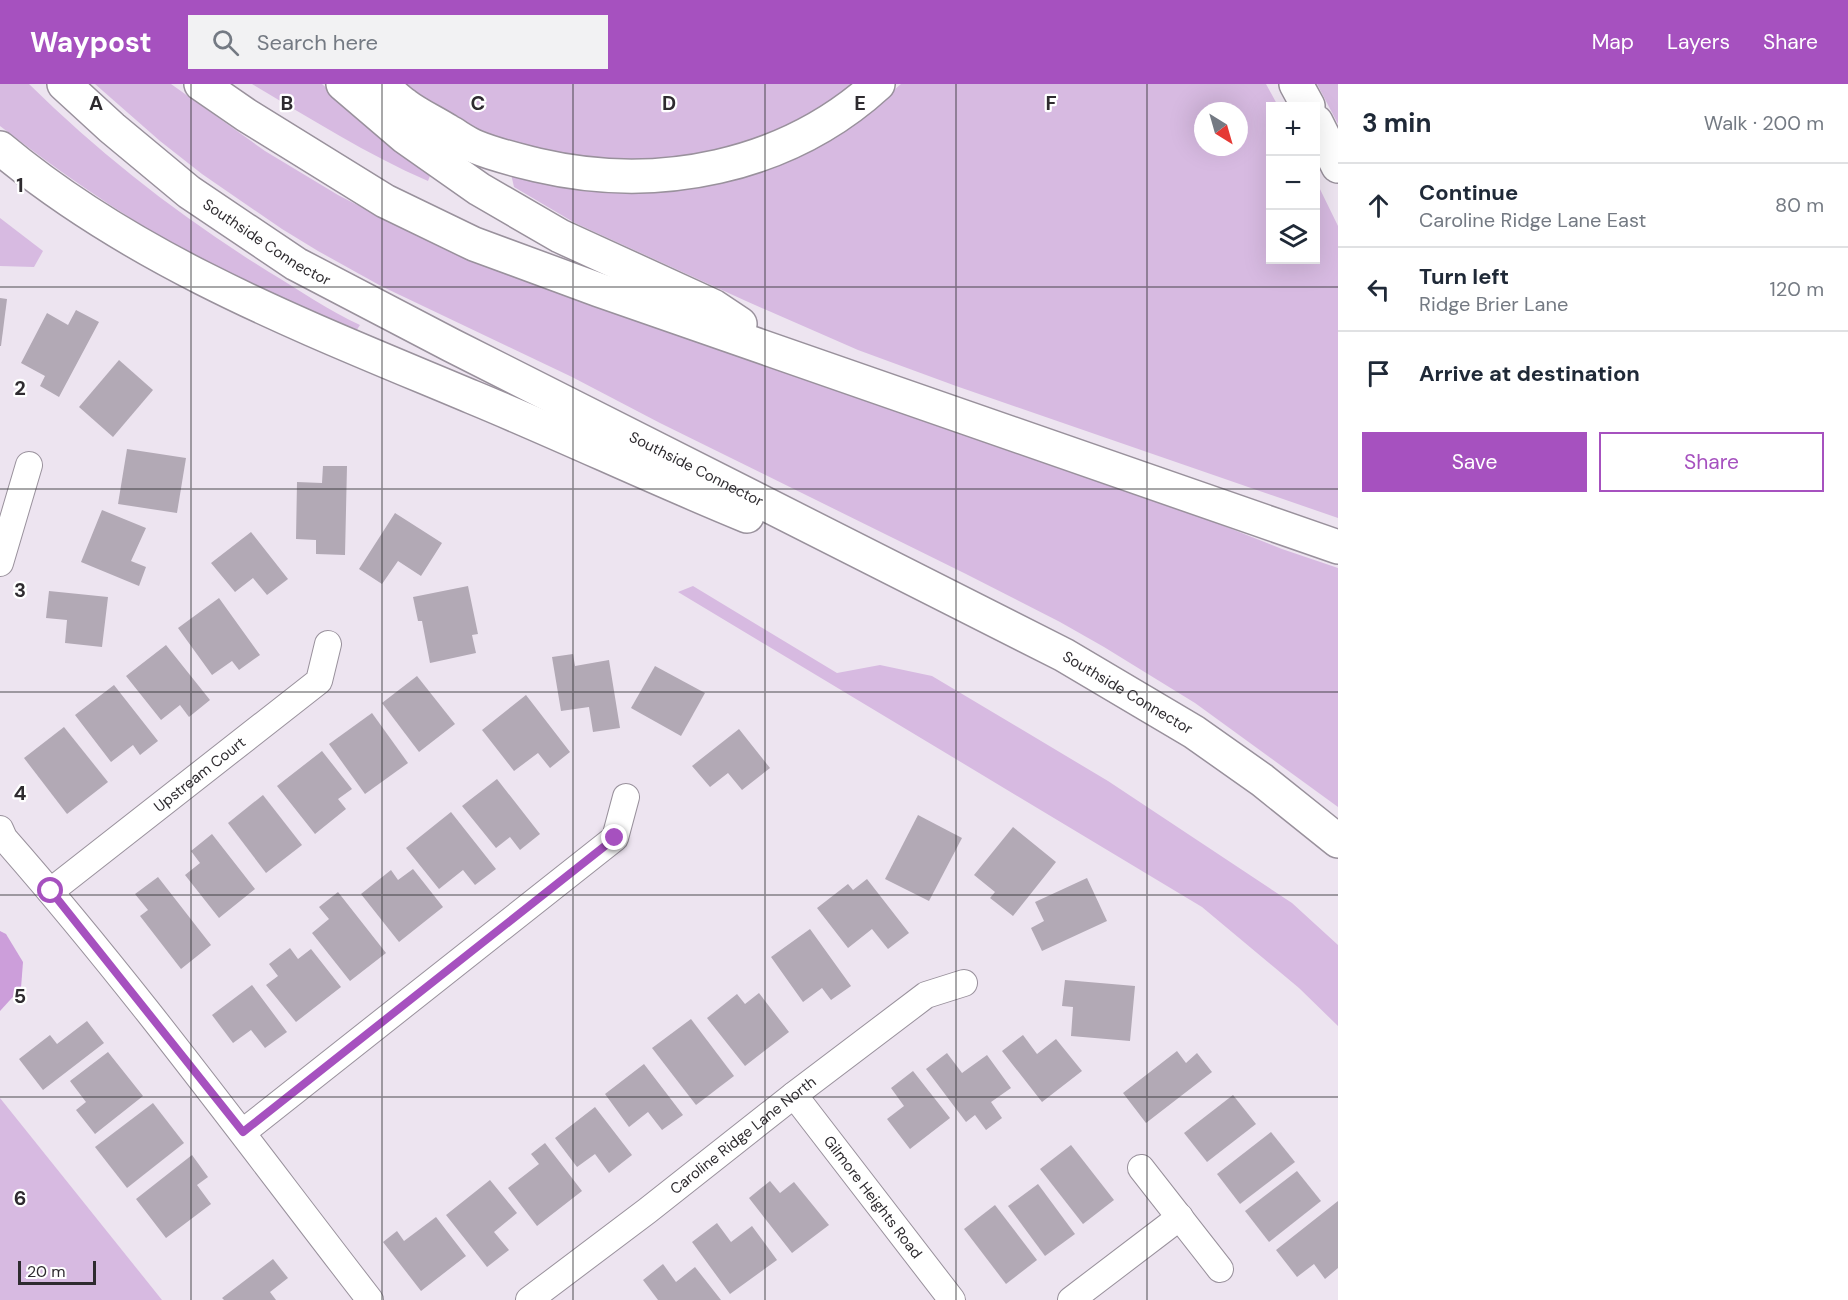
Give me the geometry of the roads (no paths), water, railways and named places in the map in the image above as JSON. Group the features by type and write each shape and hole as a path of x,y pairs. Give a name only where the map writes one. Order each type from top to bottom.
{"highway":[{"name":"Southside Connector","path":"64,84 112,128 189,192 296,264 1064,656 1194,732 1262,780 1338,841"},
{"path":"201,84 255,121 386,201 474,244 599,290 1338,547"},
{"path":"343,84 405,137 479,189 560,237 713,306 784,353"},
{"path":"381,84 404,105 475,147 559,170 645,177 705,170 765,154 820,127 878,84"},
{"path":"1296,84 1306,102"},
{"path":"1320,130 1338,166"},
{"path":"0,148 69,201 143,247 274,314 516,415 690,493 957,600"}],"street":[{"path":"0,563 29,465"},
{"name":"Upstream Court","path":"51,891 319,681 328,644"},
{"path":"243,1132 615,838 626,797"},
{"path":"0,829 4,838 51,891 243,1132 370,1300"},
{"name":"Caroline Ridge Lane North","path":"529,1300 926,995 964,983"},
{"name":"Gilmore Heights Road","path":"794,1095 952,1300"},
{"path":"1141,1168 1220,1269"},
{"path":"1071,1300 1180,1217"}]}
